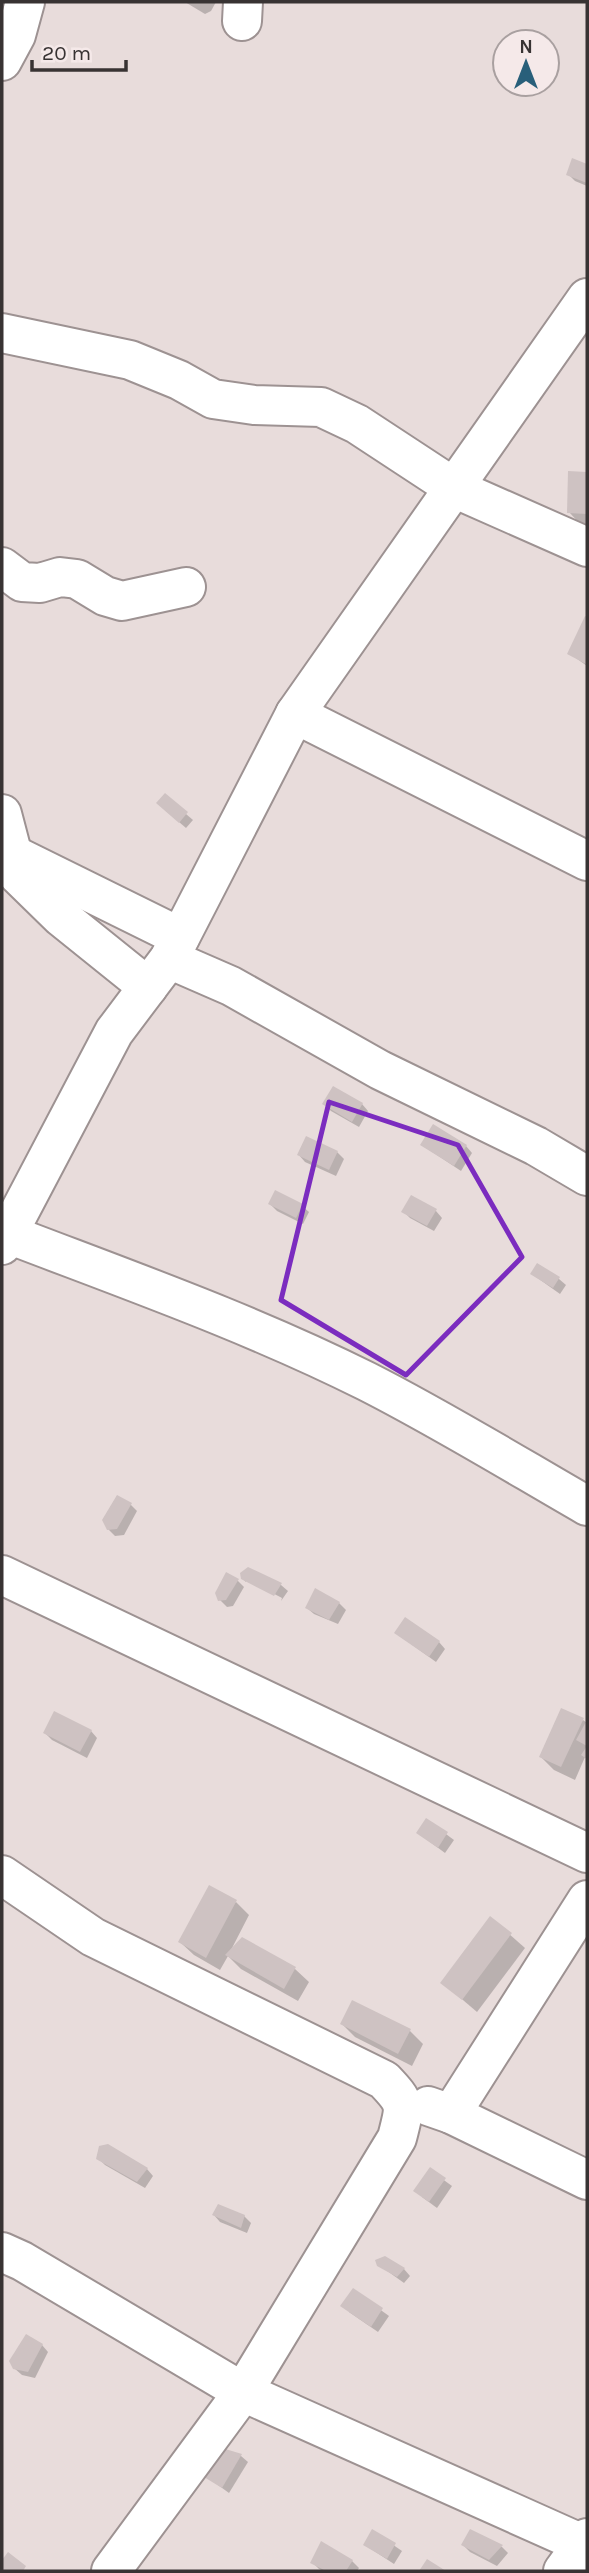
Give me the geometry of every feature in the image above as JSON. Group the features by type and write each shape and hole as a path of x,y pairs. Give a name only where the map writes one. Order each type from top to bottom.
{"street":[{"path":"2,61 16,35 25,2"},
{"path":"587,298 456,489 295,714 172,951 114,1032 5,1239 226,1317 365,1381 587,1506"},
{"path":"2,333 131,360 179,380 213,399 254,405 321,407 357,424 456,489 587,547"},
{"path":"2,567 22,582 40,583 60,577 77,579 105,596 122,601 186,587"},
{"path":"295,714 587,861"},
{"path":"2,814 7,850 18,875 52,909 172,951"},
{"path":"7,850 231,986 380,1070 536,1146 587,1176"},
{"path":"2,1575 587,1853"},
{"path":"2,1875 93,1937 384,2080 402,2099 452,2113 587,2180"},
{"path":"452,2113 587,1900"},
{"path":"111,2571 243,2392 397,2138 404,2111 402,2099"},
{"path":"2,2252 22,2261 243,2392 580,2550"}],"highlighted area":[{"path":"329,1102 458,1145 522,1257 406,1375 281,1300"}],"building":[{"path":"572,158 587,164 587,183 566,175"},
{"path":"568,471 587,472 587,514 567,513"},
{"path":"585,616 587,617 586,664 567,654"},
{"path":"165,793 188,812 179,823 156,803"},
{"path":"333,1086 363,1103 352,1122 322,1104"},
{"path":"433,1124 467,1145 454,1166 420,1145"},
{"path":"306,1136 338,1151 329,1170 297,1155"},
{"path":"275,1190 303,1204 296,1218 268,1204"},
{"path":"411,1195 437,1209 427,1226 401,1212"},
{"path":"537,1263 560,1277 553,1288 530,1274"},
{"path":"117,1495 132,1503 117,1529 107,1530 102,1520"},
{"path":"248,1567 282,1583 274,1596 241,1579 240,1573"},
{"path":"226,1572 239,1579 226,1600 218,1601 215,1593"},
{"path":"315,1588 340,1602 329,1620 305,1608"},
{"path":"405,1617 440,1641 429,1657 394,1633"},
{"path":"561,1708 584,1718 561,1767 539,1757"},
{"path":"54,1711 92,1730 80,1752 43,1733"},
{"path":"587,1720 587,1746 576,1740"},
{"path":"587,1746 587,1759 581,1755"},
{"path":"426,1818 448,1832 438,1848 416,1833"},
{"path":"209,1885 237,1900 206,1958 178,1942"},
{"path":"490,1916 512,1933 462,2000 440,1983"},
{"path":"242,1937 296,1967 284,1989 225,1955"},
{"path":"352,2000 411,2029 398,2054 340,2024"},
{"path":"108,2144 148,2168 137,2182 96,2159 99,2146"},
{"path":"430,2167 446,2178 429,2202 413,2191"},
{"path":"218,2204 245,2215 241,2228 212,2215"},
{"path":"385,2256 405,2268 397,2277 377,2266 375,2260"},
{"path":"353,2288 383,2308 371,2327 340,2306"},
{"path":"26,2334 43,2344 28,2372 13,2369 9,2361"},
{"path":"222,2448 242,2454 222,2488 204,2477"},
{"path":"372,2529 396,2543 387,2559 363,2545"},
{"path":"470,2529 503,2545 489,2560 461,2545"},
{"path":"321,2541 353,2560 346,2571 326,2571 310,2563"},
{"path":"8,2552 26,2566 23,2571 2,2571 2,2560"},
{"path":"427,2559 446,2571 419,2571"}]}
